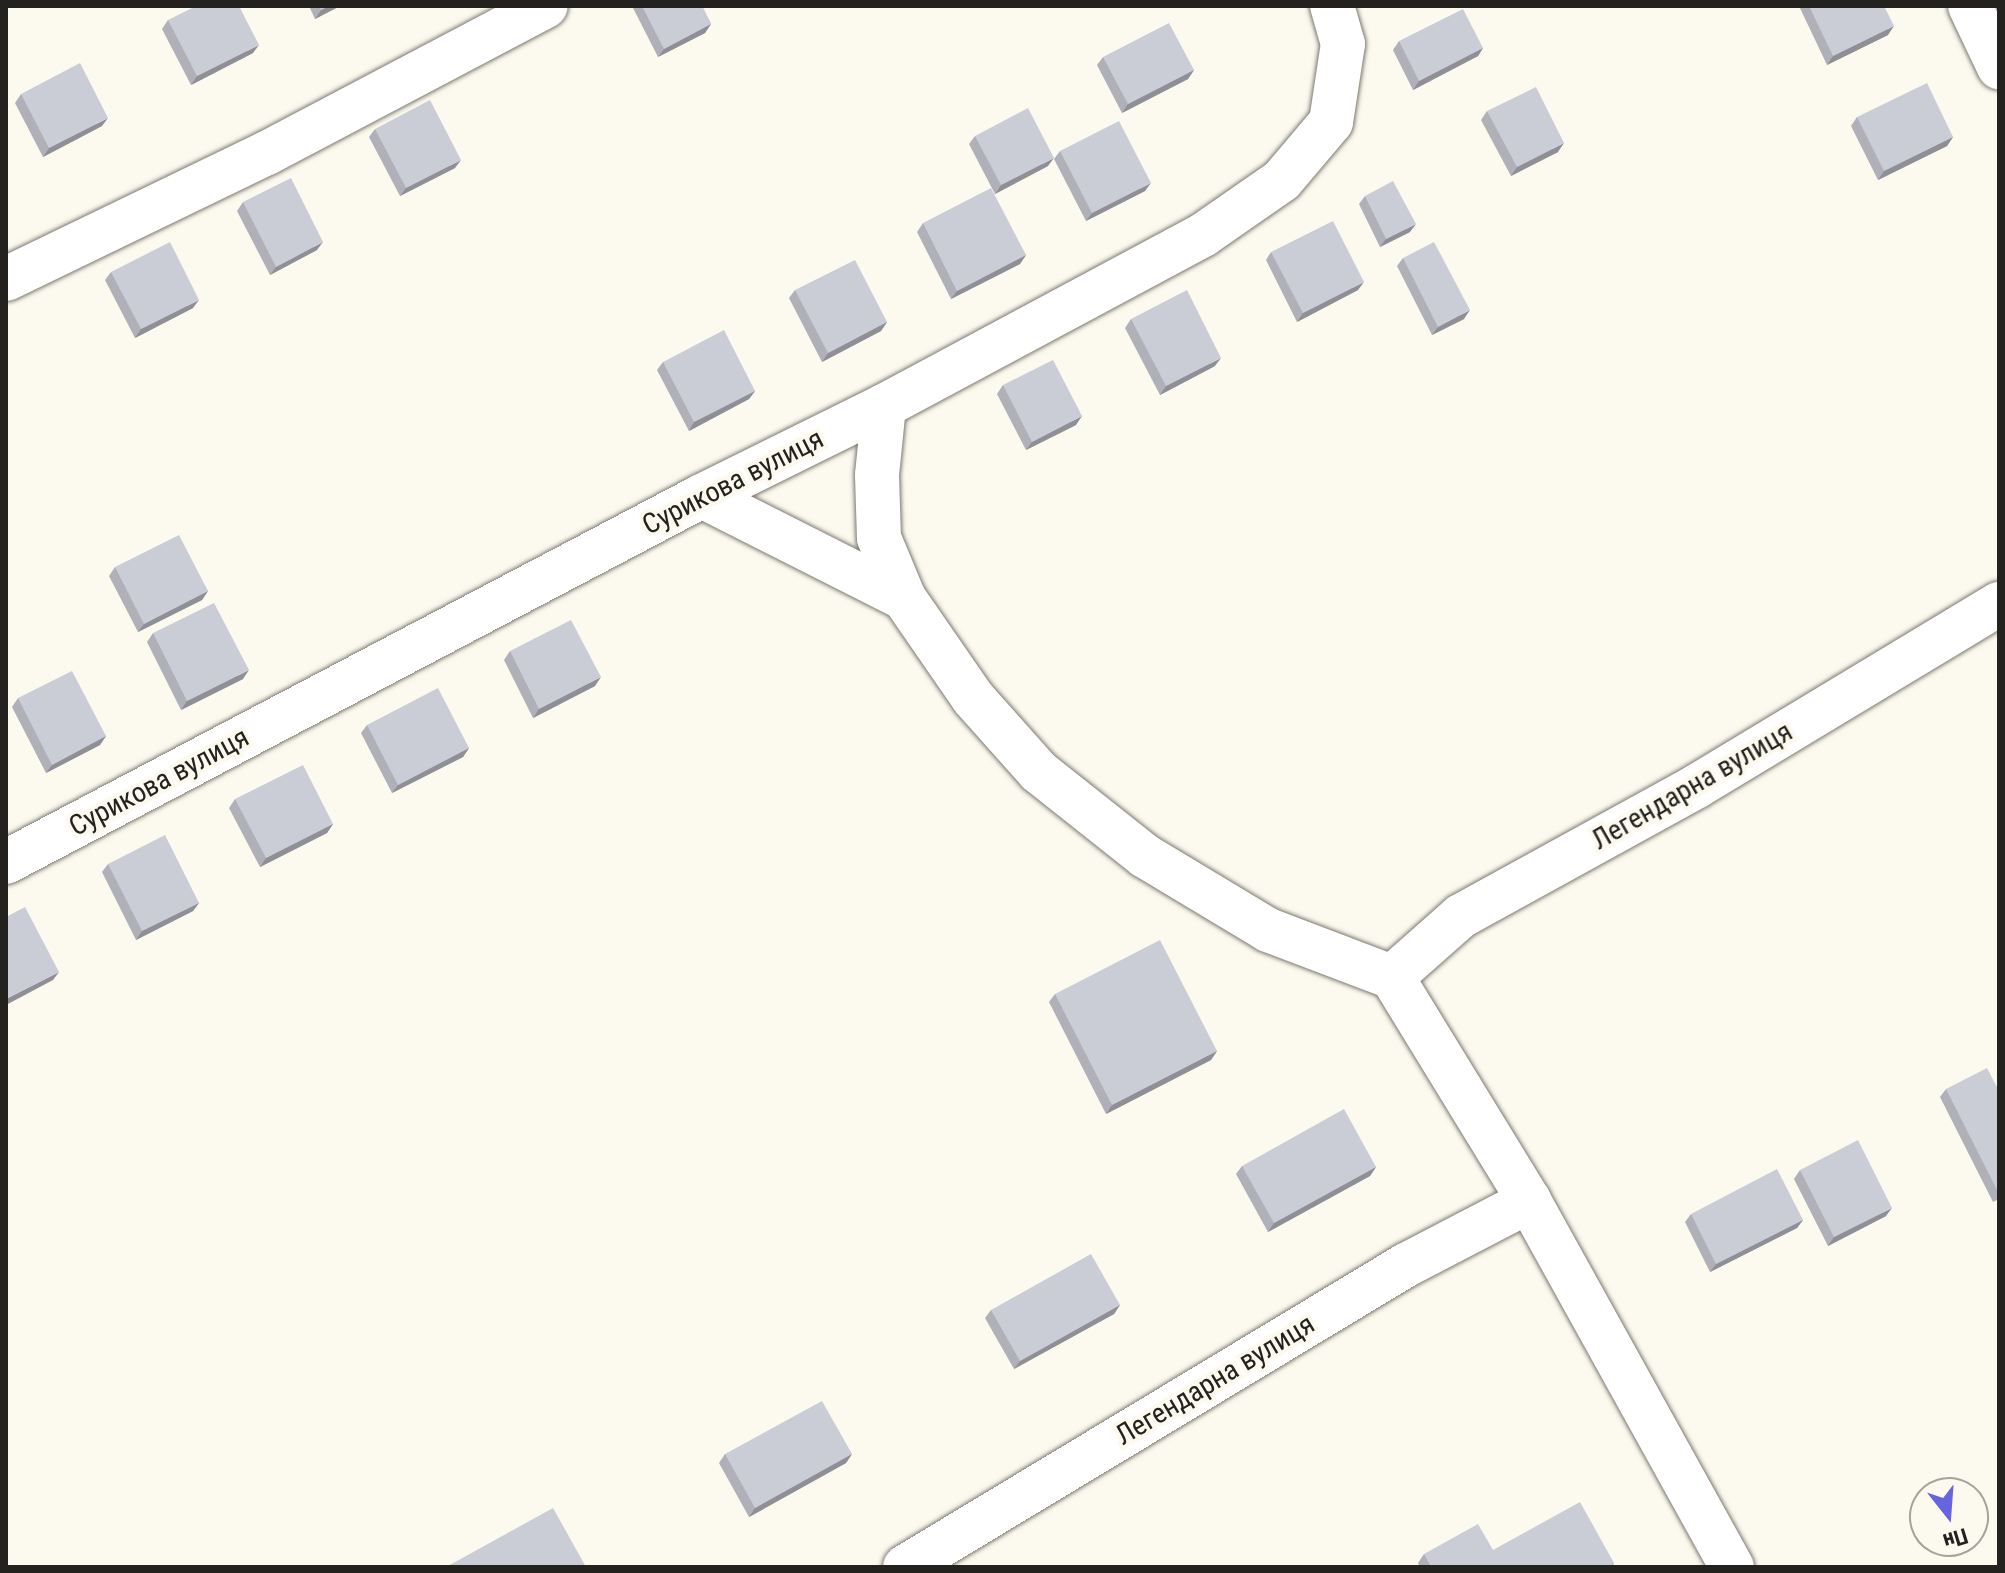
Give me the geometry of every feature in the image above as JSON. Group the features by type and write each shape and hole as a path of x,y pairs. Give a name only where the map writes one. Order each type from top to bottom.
{"street":[{"path":"6,279 267,153 546,6"},
{"name":"Сурикова вулиця","path":"6,862 702,496 884,406 1203,235 1282,180 1331,122 1343,44 1332,6"},
{"path":"1970,6 1999,67"},
{"path":"884,406 877,475 879,538 904,598 973,698 1039,772 1145,856 1268,930 1392,977 1529,1201 1732,1567"},
{"path":"702,496 904,598"},
{"name":"Легендарна вулиця","path":"1392,977 1461,916 1697,786 1999,604"},
{"name":"Легендарна вулиця","path":"905,1567 1406,1265 1529,1201"}],"building":[{"path":"196,6 239,6 259,45 197,76 168,20"},
{"path":"642,6 702,6 711,24 664,49"},
{"path":"1809,6 1884,6 1894,26 1833,56"},
{"path":"1463,9 1483,48 1419,81 1399,41"},
{"path":"1169,23 1194,70 1128,104 1103,57"},
{"path":"80,63 108,118 49,148 21,94"},
{"path":"1927,83 1953,137 1884,171 1857,117"},
{"path":"1536,87 1564,143 1517,167 1487,111"},
{"path":"430,100 461,160 406,188 375,129"},
{"path":"1028,108 1054,158 1001,185 975,136"},
{"path":"1119,121 1151,183 1092,213 1060,151"},
{"path":"291,178 323,242 276,267 243,202"},
{"path":"1393,181 1416,224 1386,239 1365,196"},
{"path":"991,188 1026,255 957,291 923,223"},
{"path":"1333,221 1364,282 1303,313 1271,252"},
{"path":"170,242 199,300 141,329 111,272"},
{"path":"1434,242 1470,310 1438,327 1403,258"},
{"path":"855,260 887,322 828,353 795,290"},
{"path":"1187,290 1221,358 1166,386 1131,319"},
{"path":"724,330 755,391 694,422 663,362"},
{"path":"1053,360 1082,416 1032,442 1003,385"},
{"path":"179,535 208,591 144,624 115,567"},
{"path":"214,603 249,670 187,701 153,633"},
{"path":"571,620 601,677 539,709 510,651"},
{"path":"72,671 106,736 52,765 18,698"},
{"path":"438,688 469,748 398,785 367,725"},
{"path":"303,765 333,824 266,858 235,799"},
{"path":"165,835 199,903 142,931 108,864"},
{"path":"25,907 59,972 6,999 6,917"},
{"path":"1160,940 1217,1051 1112,1105 1055,994"},
{"path":"1987,1068 1999,1091 1999,1194 1946,1089"},
{"path":"1344,1109 1376,1167 1274,1223 1242,1166"},
{"path":"1858,1140 1892,1208 1834,1237 1800,1170"},
{"path":"1777,1169 1803,1220 1716,1264 1691,1214"},
{"path":"1091,1254 1120,1305 1020,1361 991,1310"},
{"path":"822,1401 852,1454 755,1508 725,1454"},
{"path":"1580,1502 1614,1563 1608,1567 1431,1567 1424,1554 1478,1524 1493,1550"},
{"path":"553,1508 586,1567 446,1567"}]}
